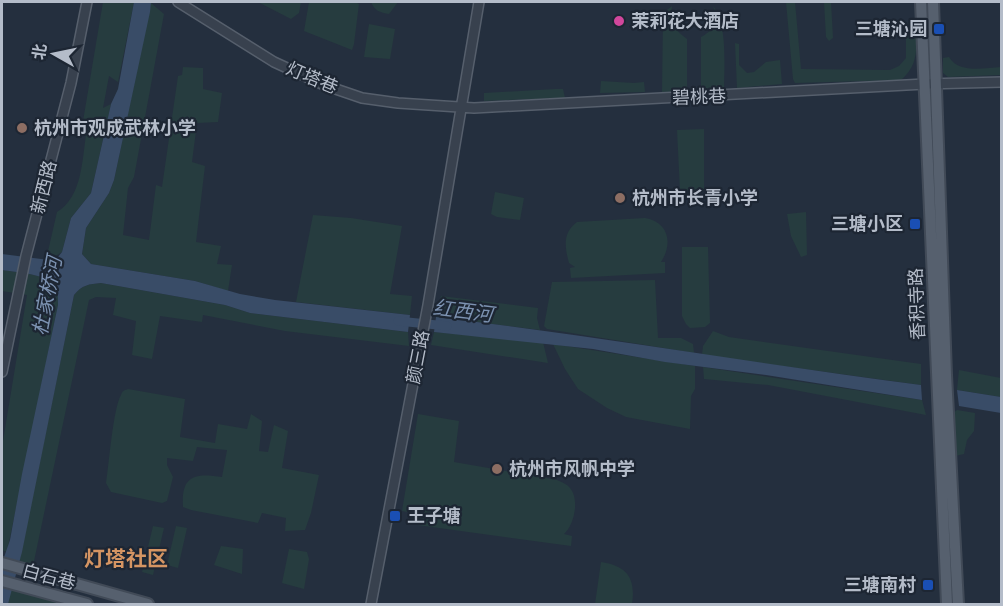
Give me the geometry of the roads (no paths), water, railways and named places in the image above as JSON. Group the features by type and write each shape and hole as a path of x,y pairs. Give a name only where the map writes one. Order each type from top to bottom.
{"main road":[{"name":"香积寺路","path":"921,2 931,84 958,604"},
{"name":"香积寺路","path":"933,2 931,84 947,604"},
{"name":"白石巷","path":"2,563 148,604"},
{"name":"白石巷","path":"2,581 87,604"}],"street":[{"name":"新西路","path":"2,372 26,256 71,83 87,2"},
{"name":"灯塔巷","path":"178,2 274,62 324,85 362,98 461,108"},
{"name":"颜三路","path":"370,604 426,317 479,2"},
{"name":"碧桃巷","path":"461,108 1002,82"}],"water":[{"path":"134,2 151,2 150,12 114,180 109,193 86,228 82,254 91,264 195,281 240,294 410,315 408,332 250,313 225,305 101,283 80,289 74,295 22,552 8,604 2,604 2,563 10,540 58,298 55,286 46,279 31,274 2,270 2,254 49,260 58,257 62,252 71,218 91,193 111,104 118,89"},
{"path":"436,317 921,385 922,400 766,375 665,362 593,349 434,332"},
{"path":"957,390 1001,397 1001,413 959,406"}],"waterway":[{"name":"红西河","path":"398,321 447,326"}],"place":[{"name":"茉莉花大酒店","path":"619,21"},
{"name":"三塘沁园","path":"939,29"},
{"name":"杭州市观成武林小学","path":"22,128"},
{"name":"杭州市长青小学","path":"620,198"},
{"name":"三塘小区","path":"915,224"},
{"name":"杭州市风帆中学","path":"497,469"},
{"name":"王子塘","path":"395,516"},
{"name":"三塘南村","path":"928,585"}],"district":[{"name":"灯塔社区","path":"126,559"}],"water label":[{"name":"杜家桥河","path":"47,296"}]}
